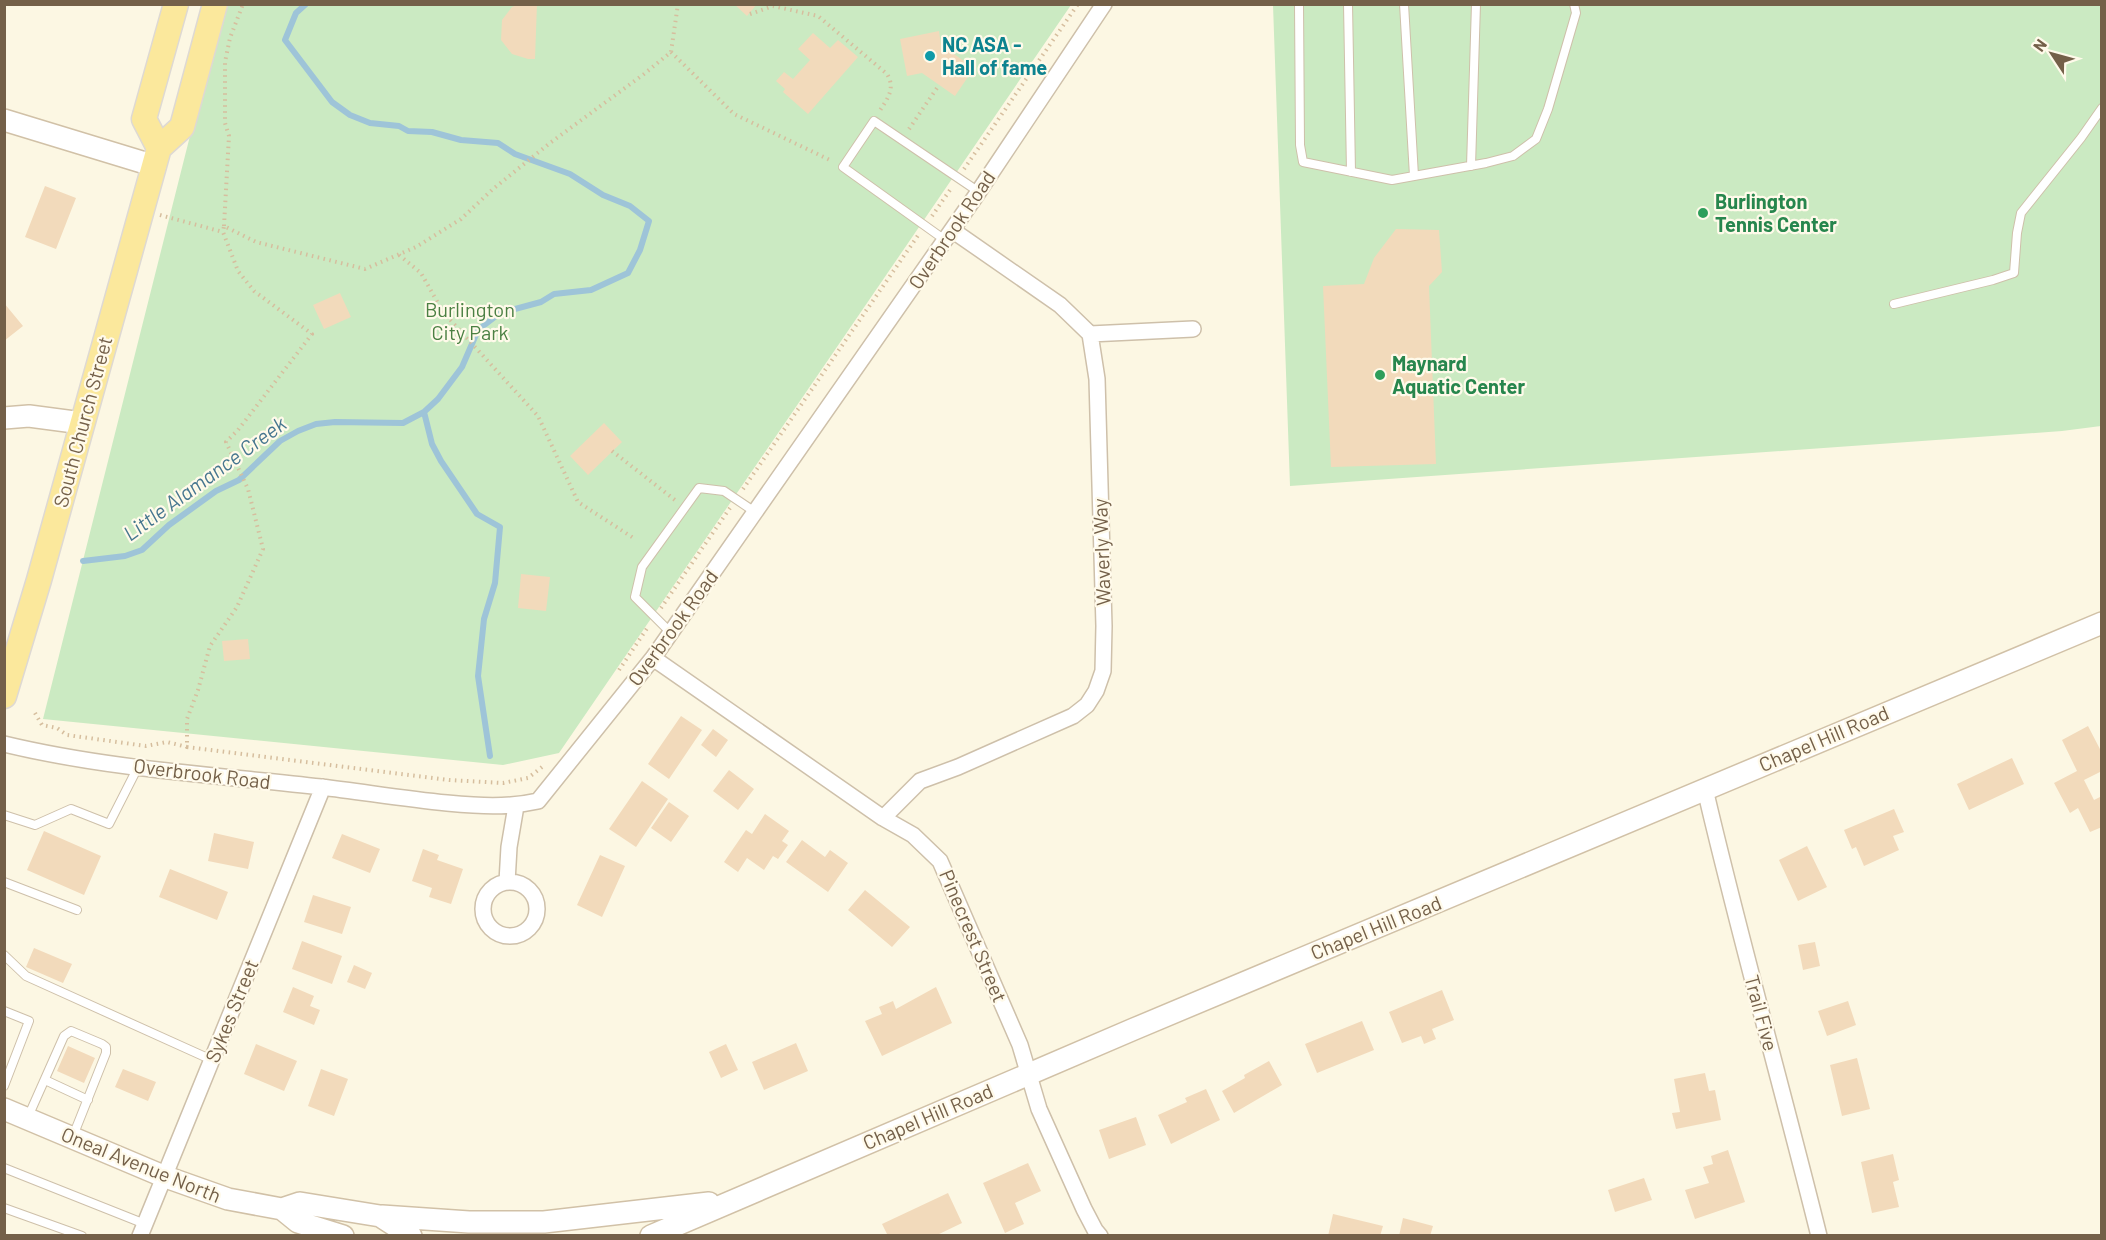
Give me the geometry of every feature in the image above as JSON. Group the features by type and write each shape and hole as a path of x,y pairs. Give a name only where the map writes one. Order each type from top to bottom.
{"main road":[{"path":"157,157 144,119 176,4"},
{"path":"157,157 182,127 215,4"},
{"path":"4,120 157,157"},
{"name":"South Church Street","path":"4,696 39,580 157,157"},
{"path":"4,418 29,416 82,423"},
{"name":"Chapel Hill Road","path":"662,1233 1029,1074 2102,623"},
{"name":"Oneal Avenue North","path":"4,1109 163,1176 228,1199 282,1209 298,1222 343,1236"},
{"path":"380,1216 469,1222 544,1222 734,1200"},
{"name":"Oneal Avenue North","path":"282,1209 300,1203 380,1216 411,1236"}],"street":[{"name":"Overbrook Road","path":"4,744 70,758 323,787 404,799 496,807 516,806 538,801 671,633 979,192 1104,4"},
{"path":"948,235 1060,305 1090,334 1193,329"},
{"name":"Waverly Way","path":"882,818 920,782 1073,716 1087,705 1096,691 1103,671 1104,626 1097,380 1090,334"},
{"name":"Pinecrest Street","path":"653,658 882,818 913,835 940,861 1020,1046 1039,1109 1084,1209 1100,1236"},
{"name":"Sykes Street","path":"142,1230 323,787"},
{"name":"Trail Five","path":"1706,789 1733,909 1784,1095 1819,1236"},
{"path":"507,882 509,847 516,806"}],"lane":[{"path":"1299,4 1300,145 1303,162 1392,180 1513,156 1536,139 1548,109 1576,13 1574,4"},
{"path":"1348,4 1351,172"},
{"path":"1404,4 1414,176"},
{"path":"1471,166 1476,4"},
{"path":"1894,304 2014,273 2021,213 2102,108"},
{"path":"948,235 925,226 843,167 874,121 979,192"},
{"path":"671,633 635,597 642,567 699,488 724,491 755,512"},
{"path":"4,815 35,825 71,809 109,824 138,766"},
{"path":"4,882 77,910"},
{"path":"4,955 26,976 212,1060"},
{"path":"4,1011 29,1021 4,1086"},
{"path":"28,1119 64,1036 71,1031 106,1047 106,1053 72,1137"},
{"path":"45,1080 87,1100"},
{"path":"4,1168 142,1230"},
{"path":"4,1208 82,1236"}],"path":[{"path":"187,747 187,719 210,646 237,607 262,549 248,489 226,442 238,430 312,334 254,291 238,271 223,232 229,136 225,123 225,62 230,38 243,4"},
{"path":"224,226 256,242 365,269 416,247 461,219 493,189 550,143 671,52 678,4"},
{"path":"618,672 1078,4"},
{"path":"750,14 772,6 818,16 887,75 892,82 890,93 874,121"},
{"path":"671,52 734,114 836,163"},
{"path":"902,140 939,85"},
{"path":"142,210 223,232"},
{"path":"398,255 421,273 443,312 538,416 578,502 635,539"},
{"path":"612,451 685,507"},
{"path":"35,713 42,724 57,728 67,735 146,746 167,742 187,747 449,780 503,783 528,778 550,761"}],"green space":[{"name":"Burlington City Park","path":"223,5 1071,5 559,753 503,765 43,719"},
{"path":"1273,5 2101,5 2101,426 2062,431 1290,486"}],"building":[{"path":"520,4 537,4 535,59 512,54 501,40 502,20 512,7"},
{"path":"734,4 757,4 747,16"},
{"name":"NC ASA - Hall of fame","path":"939,31 941,45 974,68 955,96 922,73 907,76 900,39"},
{"path":"813,33 830,48 838,40 858,57 808,114 783,92 785,89 776,81 784,72 793,79 810,60 798,49"},
{"path":"45,186 76,198 56,249 25,237"},
{"name":"Maynard Aquatic Center","path":"1396,229 1439,230 1442,272 1429,286 1436,464 1331,467 1323,286 1364,284 1374,258"},
{"path":"340,293 351,317 324,329 313,305"},
{"path":"4,303 23,326 4,341"},
{"path":"604,423 622,442 588,475 570,456"},
{"path":"521,574 550,577 546,611 518,608"},
{"path":"248,639 250,659 224,661 222,641"},
{"path":"681,716 702,730 669,779 648,764"},
{"path":"2088,726 2102,753 2102,771 2084,780 2094,800 2102,796 2102,827 2090,832 2078,808 2070,813 2054,783 2077,771 2062,740"},
{"path":"713,729 728,740 716,757 701,745"},
{"path":"2012,758 2024,784 1969,810 1957,784"},
{"path":"729,770 754,789 738,810 713,791"},
{"path":"642,781 668,799 636,847 609,829"},
{"path":"669,802 689,816 671,842 651,828"},
{"path":"1894,809 1904,832 1893,836 1899,850 1864,866 1856,847 1852,849 1844,830"},
{"path":"765,814 789,831 782,841 788,845 778,859 773,856 764,870 747,858 738,872 724,862 746,830 752,834"},
{"path":"44,831 101,856 84,895 27,870"},
{"path":"214,833 254,842 248,869 208,861"},
{"path":"342,834 380,849 370,873 332,858"},
{"path":"802,840 825,857 830,850 848,863 828,892 786,862"},
{"path":"1807,846 1827,887 1798,901 1779,860"},
{"path":"423,849 439,855 437,860 463,869 451,904 429,897 432,888 412,881"},
{"path":"600,855 625,866 602,917 577,905"},
{"path":"170,869 228,892 217,920 159,897"},
{"path":"865,890 910,927 892,947 848,910"},
{"path":"313,895 351,907 342,934 304,922"},
{"path":"302,941 342,956 332,984 292,969"},
{"path":"1815,942 1820,966 1803,970 1798,945"},
{"path":"34,948 72,964 63,983 26,967"},
{"path":"354,965 372,973 365,989 347,982"},
{"path":"293,987 314,996 310,1006 320,1010 314,1025 283,1012"},
{"path":"936,987 952,1023 882,1056 865,1021 882,1014 879,1007 893,1001 896,1009"},
{"path":"1442,990 1454,1020 1432,1029 1436,1039 1424,1044 1421,1036 1402,1043 1389,1012"},
{"path":"1848,1001 1856,1025 1827,1036 1818,1011"},
{"path":"1362,1021 1374,1050 1317,1073 1305,1044"},
{"path":"796,1043 808,1071 764,1090 752,1062"},
{"path":"256,1044 297,1061 284,1091 244,1074"},
{"path":"726,1044 738,1070 721,1078 709,1052"},
{"path":"68,1046 95,1058 84,1083 57,1071"},
{"path":"1857,1058 1870,1109 1842,1116 1830,1065"},
{"path":"1269,1061 1282,1085 1234,1113 1222,1091"},
{"path":"123,1069 156,1082 148,1101 115,1087"},
{"path":"321,1069 348,1079 334,1116 308,1106"},
{"path":"1705,1073 1709,1091 1715,1090 1721,1120 1676,1129 1672,1113 1680,1112 1674,1079"},
{"path":"1206,1089 1220,1120 1171,1144 1158,1115 1187,1102 1185,1098"},
{"path":"1136,1117 1146,1145 1109,1159 1099,1130"},
{"path":"1728,1150 1745,1202 1695,1219 1685,1190 1709,1183 1703,1167 1713,1164 1711,1156"},
{"path":"1893,1154 1899,1180 1893,1182 1899,1207 1872,1213 1861,1162"},
{"path":"1028,1163 1041,1191 1015,1203 1024,1224 1005,1233 983,1183"},
{"path":"1644,1178 1652,1200 1615,1212 1608,1190"},
{"path":"948,1193 962,1223 935,1236 888,1236 882,1224"},
{"path":"1333,1214 1383,1226 1380,1236 1328,1236"},
{"path":"1403,1218 1433,1226 1430,1236 1399,1236"}],"waterway":[{"name":"Little Alamance Creek","path":"83,561 125,556 142,550 169,525 216,491 239,480 280,441 298,431 316,424 335,422 403,423 424,412 438,399 462,367 478,330 500,313 541,302 554,294 591,290 628,273 640,250 649,221 630,206 603,195 570,174 515,154 498,143 461,140 432,132 408,131 399,126 370,123 350,115 332,102 285,40 296,13 306,4"},
{"path":"424,412 432,444 441,461 477,514 500,527 495,583 484,619 478,676 490,756"}],"place":[{"name":"NC ASA - Hall of fame","path":"930,56"},
{"name":"Burlington Tennis Center","path":"1703,213"},
{"name":"Maynard Aquatic Center","path":"1380,375"}]}
